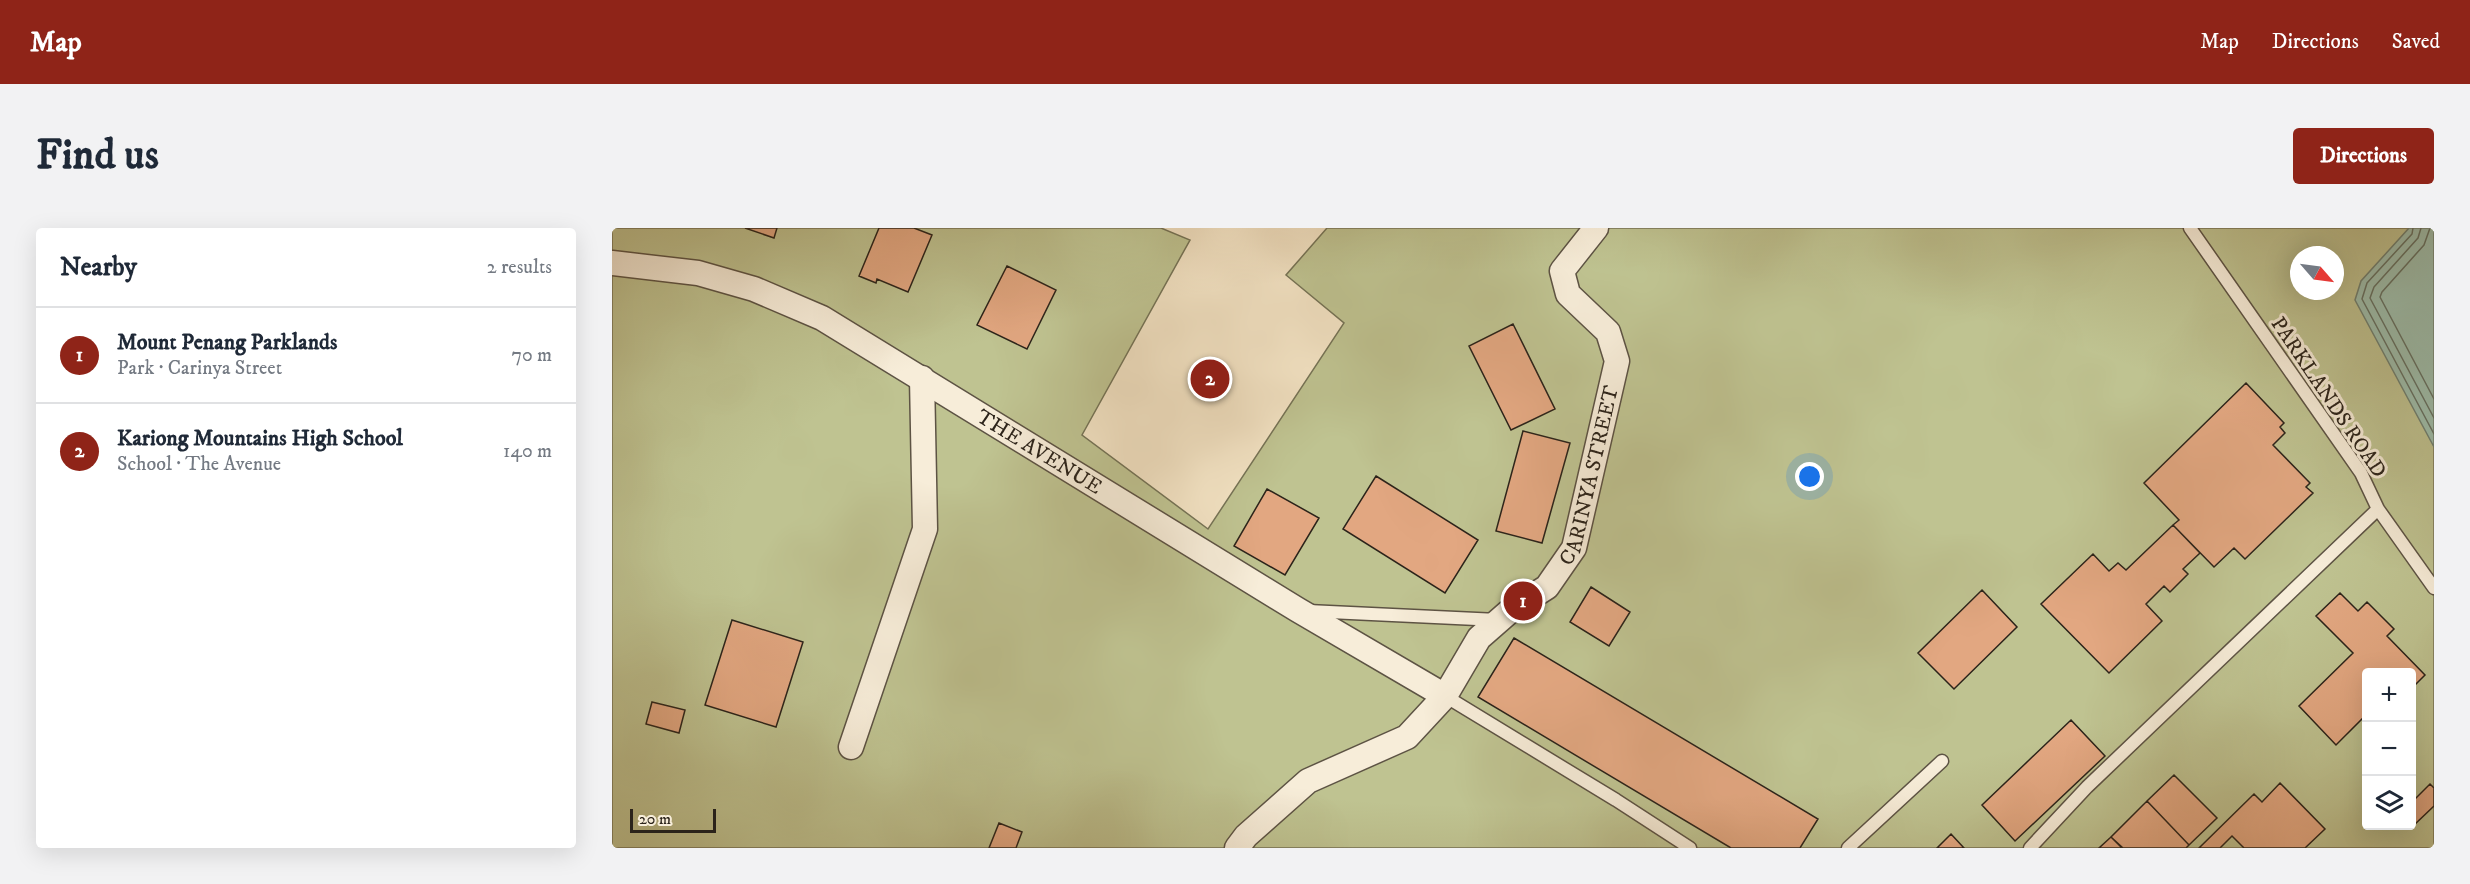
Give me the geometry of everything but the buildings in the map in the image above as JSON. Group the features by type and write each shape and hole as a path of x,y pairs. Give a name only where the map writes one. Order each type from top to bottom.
{"street":[{"name":"CARINYA STREET","path":"1238,848 1246,836 1308,781 1407,737 1445,696 1479,638 1511,610 1548,587 1574,548 1617,361 1608,332 1568,294 1562,271 1596,228"},
{"name":"THE AVENUE","path":"612,263 698,273 753,289 822,318 1298,610 1445,696"},
{"path":"851,747 925,529 922,378"}],"lane":[{"name":"PARKLANDS ROAD","path":"2190,228 2361,473 2378,509 2434,588"},
{"path":"2030,848 2087,787 2378,509"},
{"path":"1298,610 1499,620"},
{"path":"1445,696 1690,848"},
{"path":"1848,848 1942,761"}],"green space":[{"path":"612,228 1161,228 1190,240 1082,435 1208,529 1344,323 1286,275 1327,228 2434,228 2434,848 612,848"}],"water":[{"path":"2409,228 2434,228 2434,447 2355,300 2361,281"}],"place":[{"name":"Kariong Mountains High School","path":"1210,379"},
{"name":"Mount Penang Parklands","path":"1523,601"}]}
